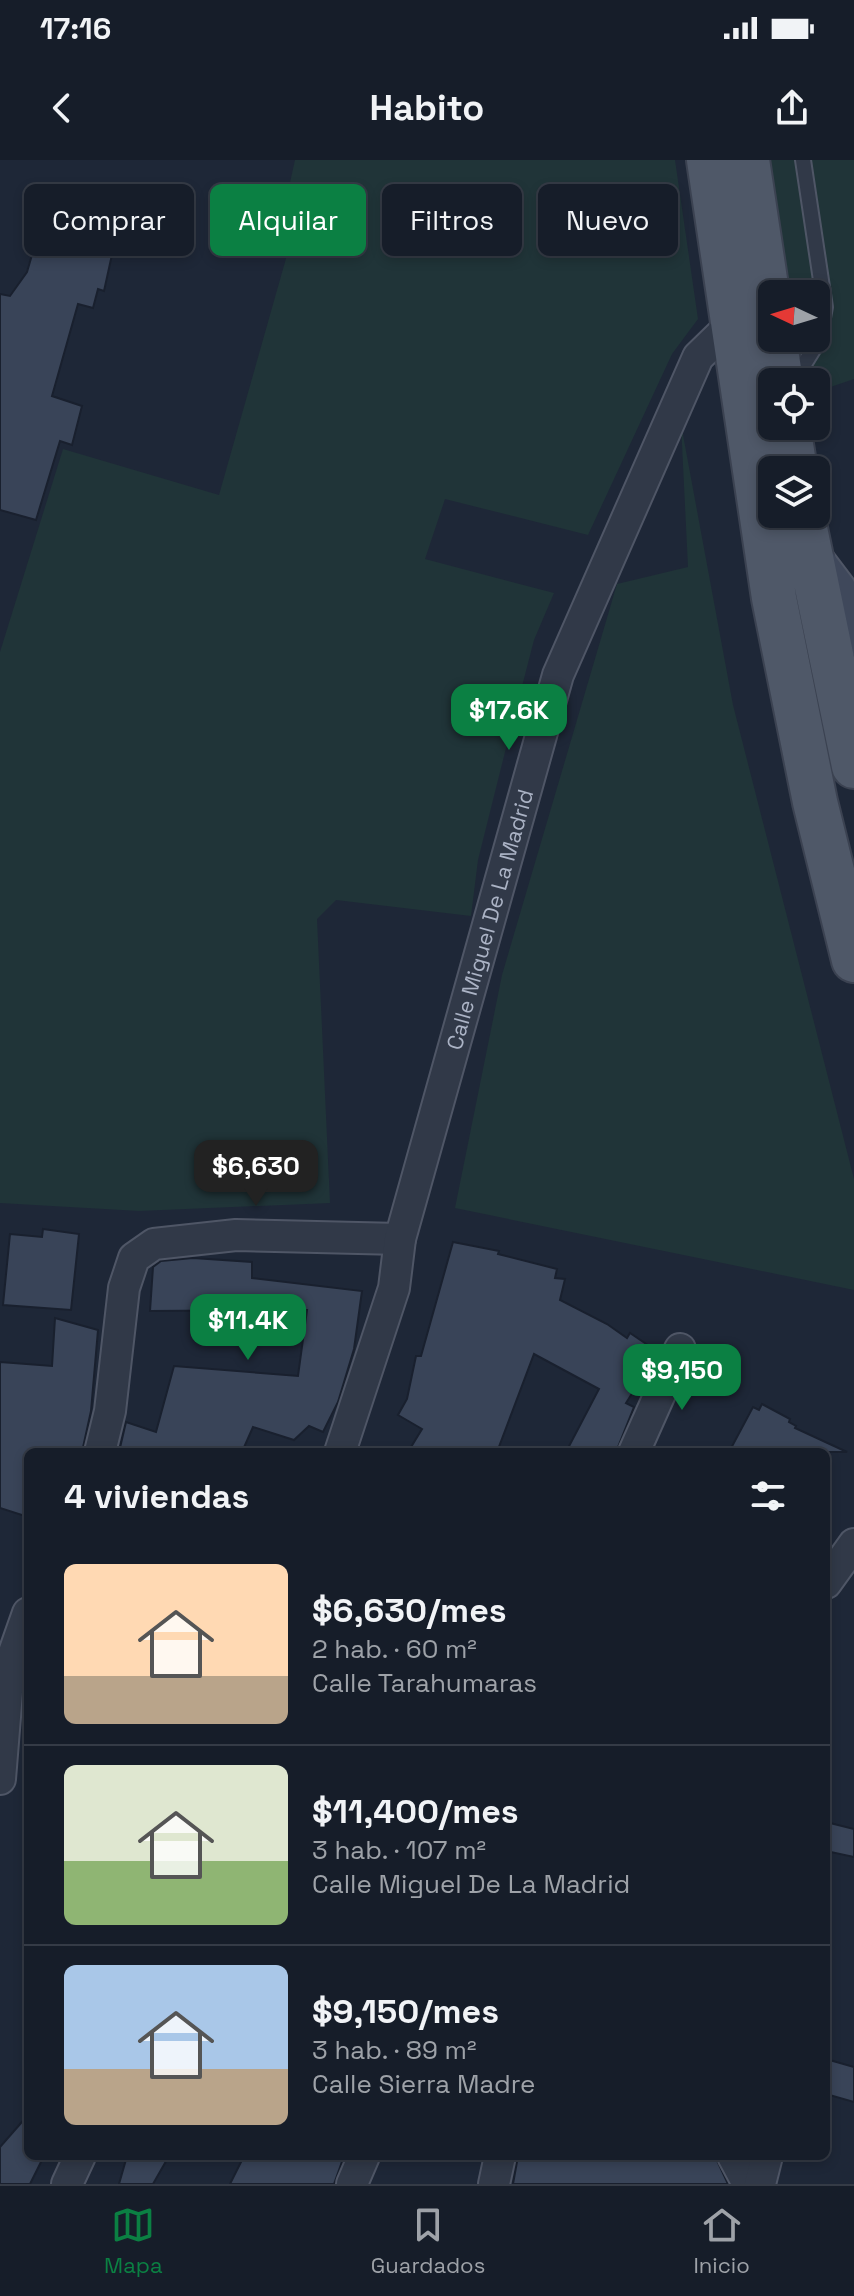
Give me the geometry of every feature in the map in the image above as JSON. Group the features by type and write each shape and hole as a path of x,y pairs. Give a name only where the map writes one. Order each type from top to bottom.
{"main road":[{"path":"709,160 752,324"},
{"path":"747,160 752,324 774,598 815,802 854,960"},
{"path":"805,528 854,766"}],"street":[{"name":"Calle Miguel De La Madrid","path":"341,1448 394,1288 400,1239 558,675 698,357 752,324"},
{"path":"810,558 835,591 854,634"},
{"path":"101,1448 110,1411 124,1288 134,1258 154,1244 236,1235 400,1239"},
{"path":"636,1448 680,1349"},
{"path":"830,1577 854,1544"},
{"path":"0,1779 9,1667 24,1624"},
{"path":"67,2184 78,2160"},
{"path":"352,2184 362,2160"},
{"path":"494,2184 499,2160"},
{"path":"735,2160 748,2184"},
{"path":"760,2184 766,2160"}],"lane":[{"path":"802,368 819,340 825,307 803,160"}],"green space":[{"path":"295,160 675,160 698,319 672,354 588,535 445,499 425,559 554,593 534,640 505,752 478,860 471,916 336,900 317,919 330,1203 139,1211 0,1203 0,652 63,449 219,495 287,256 366,256 366,184 290,184"},
{"path":"768,160 854,160 854,379 830,387 830,368 796,368 794,352 830,352 830,280 784,280"},
{"path":"681,424 733,705 854,1179 854,1290 455,1208 502,975 617,584 688,567"}],"building":[{"path":"32,256 112,256 104,291 98,289 93,308 78,304 52,396 82,406 72,445 60,441 36,520 0,510 0,294 10,296 27,272"},
{"path":"43,1229 79,1234 71,1310 3,1305 10,1234 42,1237"},
{"path":"453,1242 499,1251 498,1254 557,1269 555,1278 565,1279 560,1300 627,1338 630,1333 658,1352 626,1403 634,1407 618,1448 568,1448 599,1389 534,1354 499,1448 410,1448 422,1429 398,1415 407,1399 416,1356 421,1356"},
{"path":"193,1258 252,1262 252,1278 362,1291 354,1349 338,1402 323,1432 309,1426 294,1440 253,1427 244,1448 120,1448 126,1422 156,1432 174,1366 298,1376 307,1310 150,1311 153,1267 161,1261"},
{"path":"55,1318 98,1330 91,1411 83,1448 24,1448 24,1516 0,1508 0,1362 52,1366"},
{"path":"762,1404 790,1419 795,1428 847,1452 830,1452 830,1448 731,1448 753,1407 759,1410"},
{"path":"830,1823 854,1829 854,1857 830,1852"},
{"path":"830,2060 854,2067 854,2102 830,2095"},
{"path":"24,2120 24,2160 42,2160 30,2184 0,2184 0,2147"},
{"path":"126,2160 167,2160 153,2184 119,2184"},
{"path":"242,2160 343,2160 334,2184 230,2184"},
{"path":"517,2160 717,2160 728,2184 513,2184"}]}
